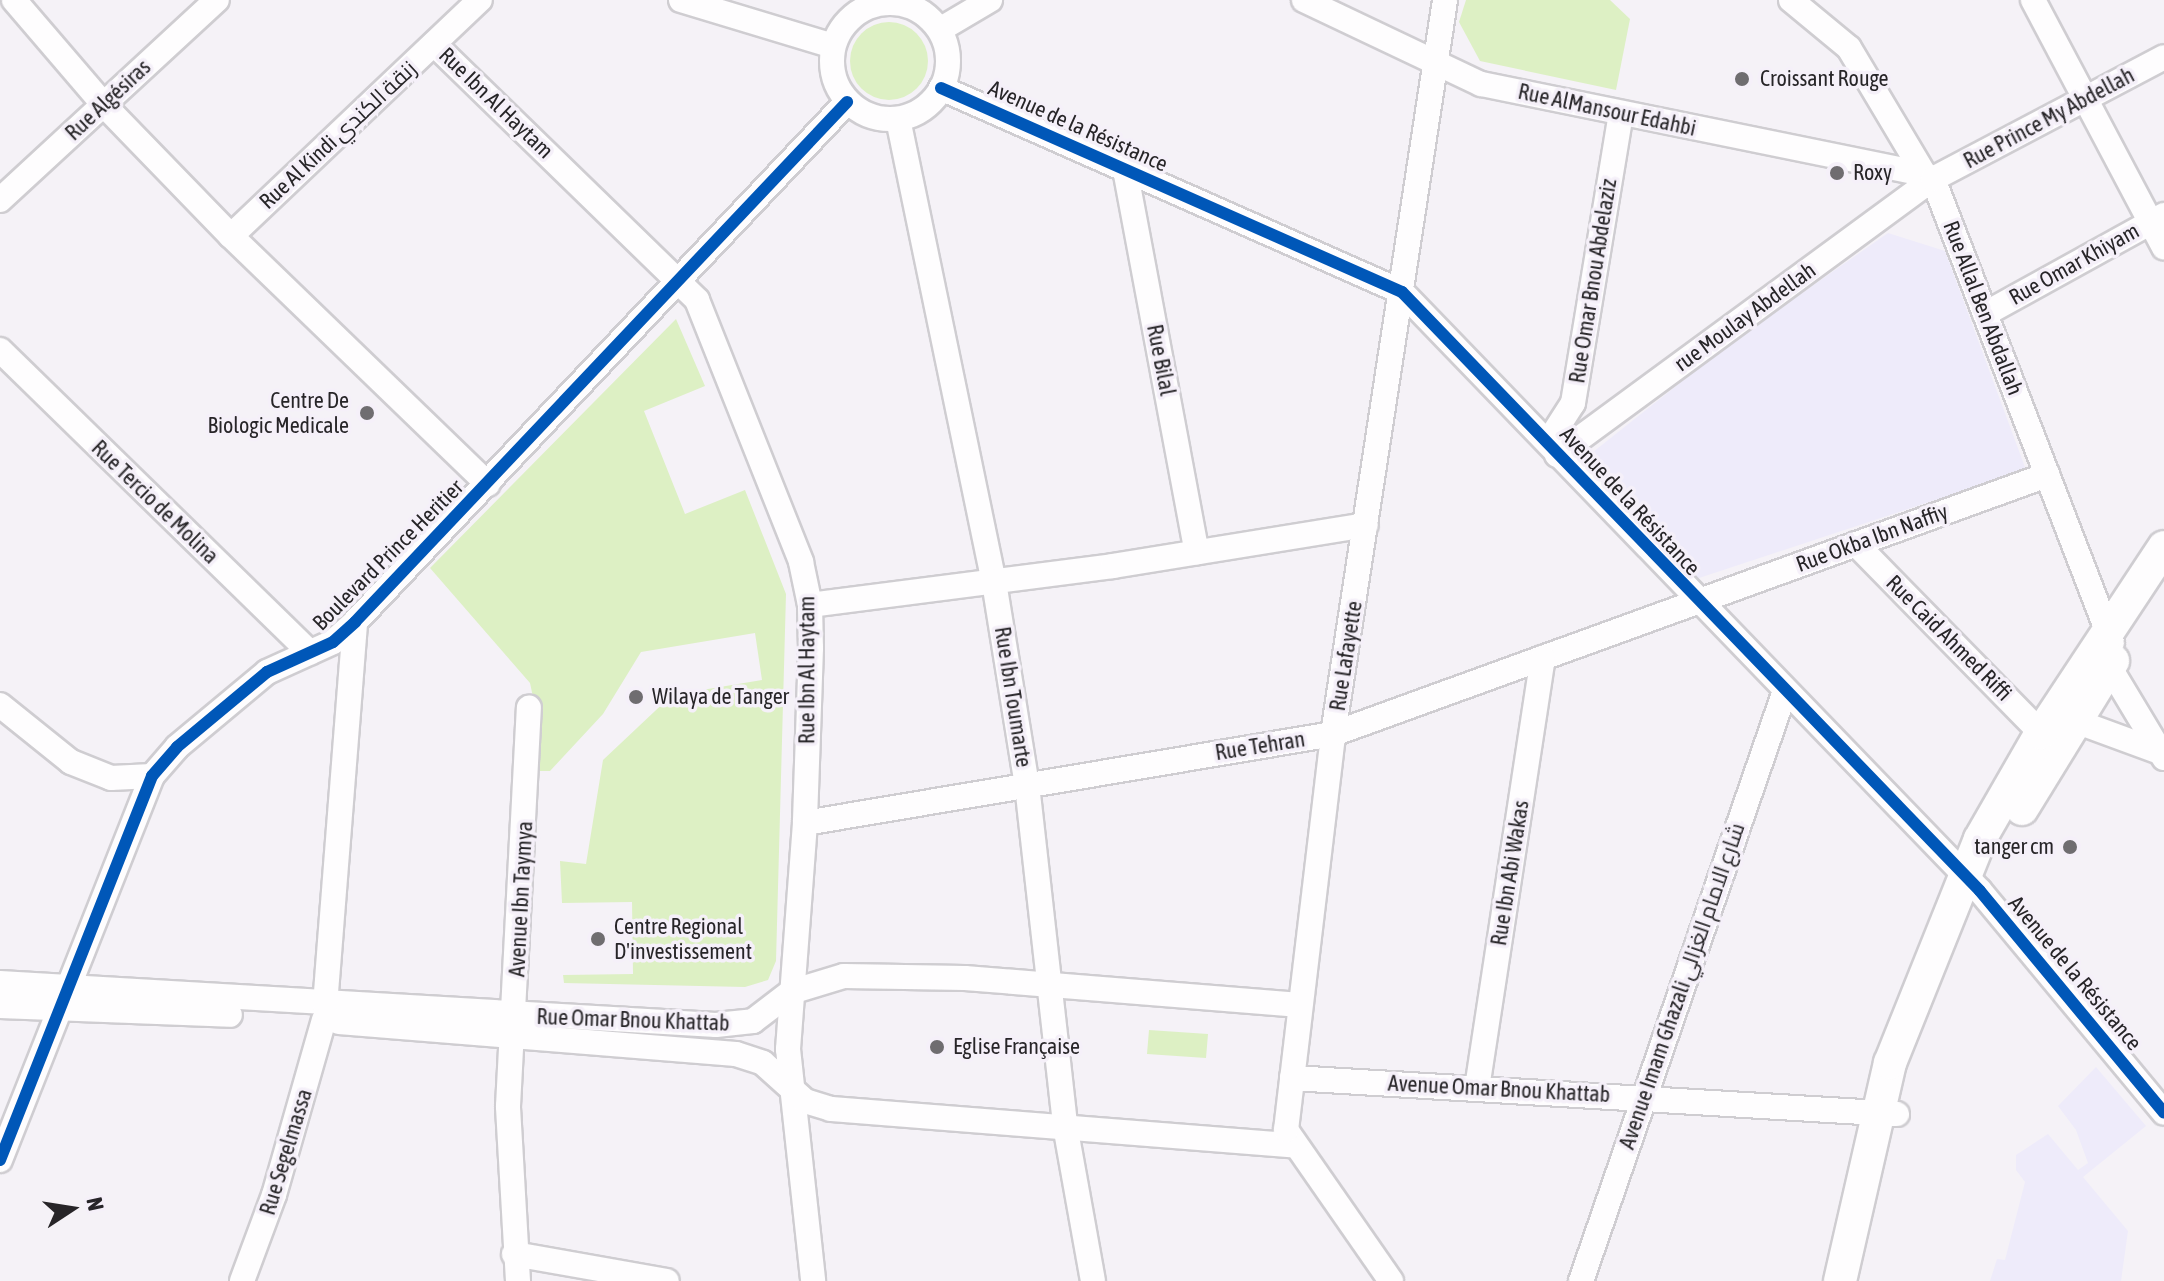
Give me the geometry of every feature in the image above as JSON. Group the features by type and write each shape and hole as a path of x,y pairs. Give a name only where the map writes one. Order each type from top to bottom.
{"main road":[{"path":"1861,1281 1888,1112 1890,1063 1974,884 2078,722 2164,547"},
{"path":"1974,884 1980,839 2041,733 2112,652 2164,581"},
{"path":"1840,1281 1888,1112"}],"street":[{"path":"14,0 103,104 231,236 488,484"},
{"name":"Rue Algésiras","path":"0,200 217,0"},
{"name":"Rue Al Kindi زنقة الكندي","path":"231,236 480,0"},
{"path":"681,0 833,46"},
{"path":"941,29 990,0"},
{"name":"Rue AlMansour Edahbi","path":"1304,0 1481,84 1928,176"},
{"name":"Rue Lafayette","path":"1292,1145 1286,1130 1333,734 1445,0"},
{"name":"Rue Allal Ben Abdallah","path":"1791,0 1849,48 1928,176 1985,314 2112,652 2162,755"},
{"path":"2033,0 2085,99 2157,218 2164,247"},
{"path":"893,1 913,7 941,29 948,52 941,88 916,114 898,119 870,116 847,102 836,85 833,46 855,13 893,1"},
{"name":"Rue Ibn Al Haytam","path":"434,44 697,300 801,562 810,605 805,823 791,992 790,1089 813,1281"},
{"name":"Rue Prince My Abdellah","path":"1928,176 2164,57"},
{"name":"Avenue de la Résistance","path":"941,88 1402,292 1697,601 1974,884 2164,1113"},
{"name":"Boulevard Prince Heritier","path":"0,1160 152,776 177,747 257,680 333,642 355,622 681,283 847,102"},
{"name":"Rue Omar Bnou Abdelaziz","path":"1552,448 1573,403 1621,113"},
{"name":"Rue Ibn Toumarte","path":"898,119 994,582 1027,785 1052,985 1066,1131 1093,1281"},
{"name":"Rue Bilal","path":"1125,169 1197,552"},
{"name":"rue Moulay Abdellah","path":"1552,448 1928,176"},
{"name":"Rue Omar Khiyam","path":"1985,314 2157,218"},
{"name":"Rue Tercio de Molina","path":"0,350 310,653"},
{"name":"Rue Okba Ibn Naffiy","path":"1697,601 2047,475"},
{"path":"810,605 994,582 1366,525"},
{"name":"Rue Caid Ahmed Riffi","path":"1856,544 2041,733"},
{"name":"Rue Tehran","path":"805,823 1333,734 1697,601"},
{"name":"Rue Segelmassa","path":"242,1281 274,1195 324,1013 355,622"},
{"name":"Rue Ibn Abi Wakas","path":"1477,1088 1543,658"},
{"name":"Avenue Imam Ghazali شارع الامام الغزالي","path":"1581,1281 1641,1097 1785,691"},
{"path":"0,705 71,762 124,779 152,776"},
{"name":"Avenue Ibn Taymya","path":"518,1281 507,1148 529,708"},
{"path":"2078,722 2162,755"},
{"name":"Rue Omar Bnou Khattab","path":"514,1026 738,1024 765,1015 791,992 844,976 1052,985 1300,1005"},
{"name":"Rue Omar Bnou Khattab","path":"0,983 65,999"},
{"name":"Rue Omar Bnou Khattab","path":"0,1006 65,999 514,1026 736,1054 763,1063 790,1089 831,1109 1066,1131 1292,1145"},
{"name":"Avenue Omar Bnou Khattab","path":"1292,1078 1888,1112"},
{"path":"1292,1145 1391,1281"},
{"path":"514,1254 667,1281"}],"shaded area":[{"path":"1888,233 1945,251 2026,470 1696,579 1588,456 1729,344"},
{"path":"2096,1067 2146,1126 2083,1177 2128,1231 2121,1281 1990,1281 1997,1259 2005,1260 2025,1182 2016,1170 2016,1155 2048,1134 2078,1170 2088,1163 2076,1130 2058,1106"}],"green space":[{"path":"1466,0 1610,0 1630,19 1616,90 1480,61 1459,22"},
{"path":"889,22 904,25 917,33 925,46 928,61 925,76 917,89 904,97 889,100 874,97 861,89 853,76 850,61 853,46 861,33 874,25"},
{"path":"676,319 705,386 644,411 685,514 745,490 786,594 776,961 768,980 745,987 564,983 563,975 633,974 632,902 562,903 560,861 586,864 603,760 672,695 762,680 755,633 641,652 603,714 550,771 531,771 536,711 530,683 430,568"},
{"path":"1149,1030 1208,1034 1206,1058 1147,1054"}],"cycle path":[{"path":"941,88 1402,292 1980,891 2164,1113"},
{"path":"0,1160 152,776 177,747 267,672 333,642 355,622 847,102"}],"place":[{"name":"Croissant Rouge","path":"1742,79"},
{"name":"Roxy","path":"1837,173"},
{"name":"Centre De Biologic Medicale","path":"367,413"},
{"name":"Wilaya de Tanger","path":"636,697"},
{"name":"tanger cm","path":"2070,847"},
{"name":"Centre Regional D'investissement","path":"598,939"},
{"name":"Eglise Française","path":"937,1047"}]}
